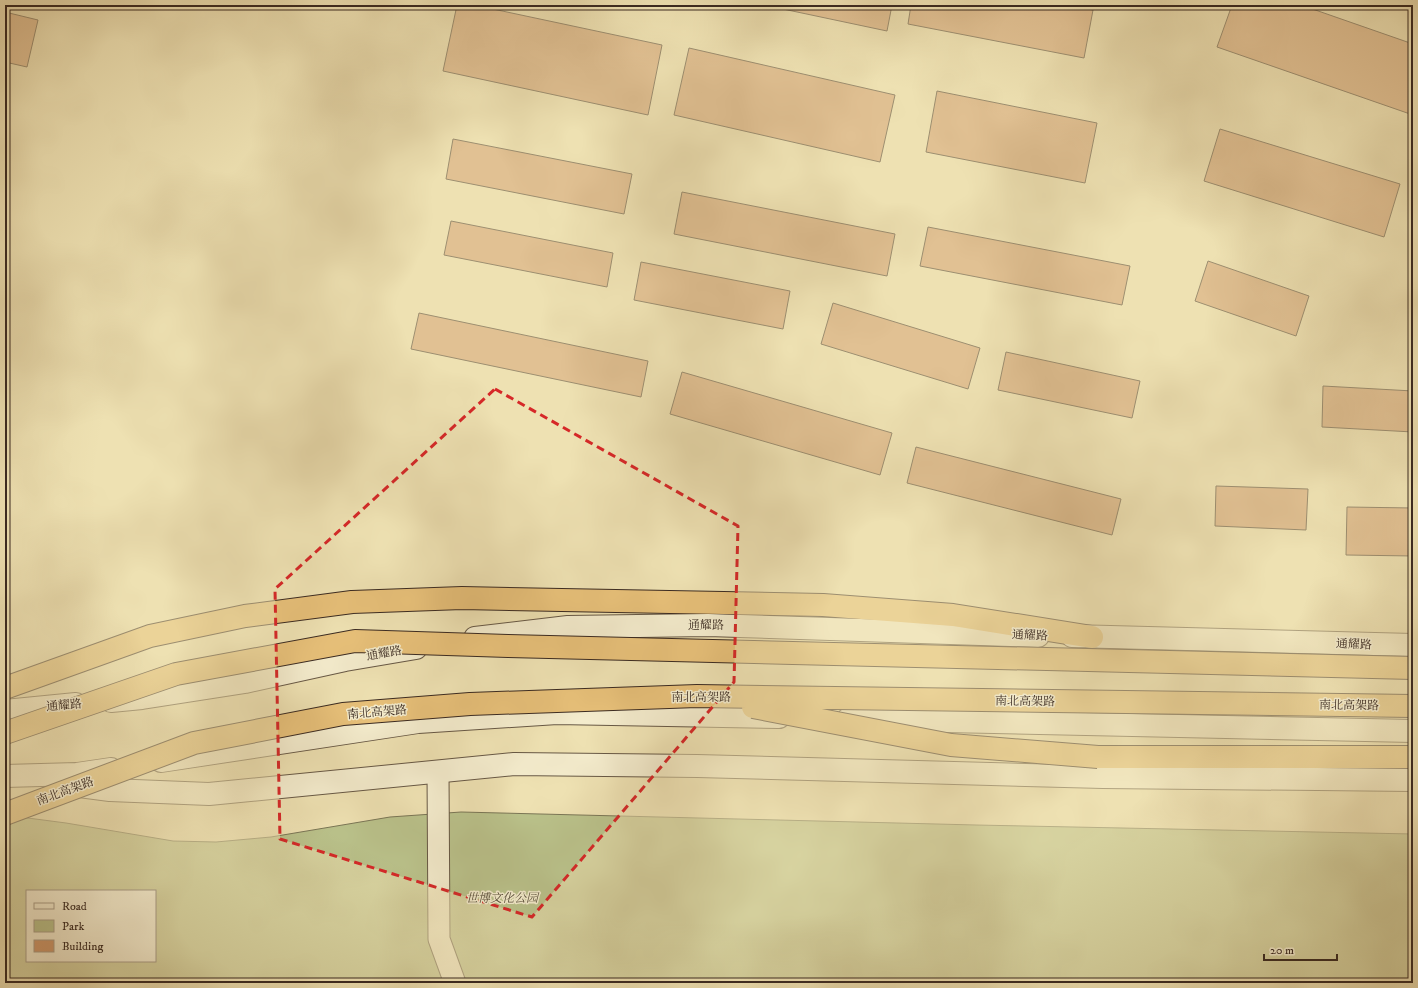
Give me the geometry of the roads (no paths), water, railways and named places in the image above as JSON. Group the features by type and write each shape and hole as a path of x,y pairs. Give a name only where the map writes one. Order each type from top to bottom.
{"highway":[{"path":"5,688 150,636 244,616 352,602 462,598 823,605 953,615 1092,637"},
{"path":"5,733 176,674 356,640 508,646 1413,668"},
{"path":"697,696 959,746 1098,757 1413,757"},
{"name":"南北高架路","path":"5,814 194,743 343,714 470,704 697,696 1413,706"}],"street":[{"name":"通耀路","path":"5,711 142,698 245,682 345,660 458,640 568,627 708,625 1413,646"},
{"path":"5,776 77,774 418,722 557,712 1413,731"},
{"path":"5,776 110,790 209,794 514,764 697,766 1103,777 1413,780"},
{"path":"438,772 439,939 455,983"}],"park label":[{"name":"世博文化公园","path":"502,898"}]}
